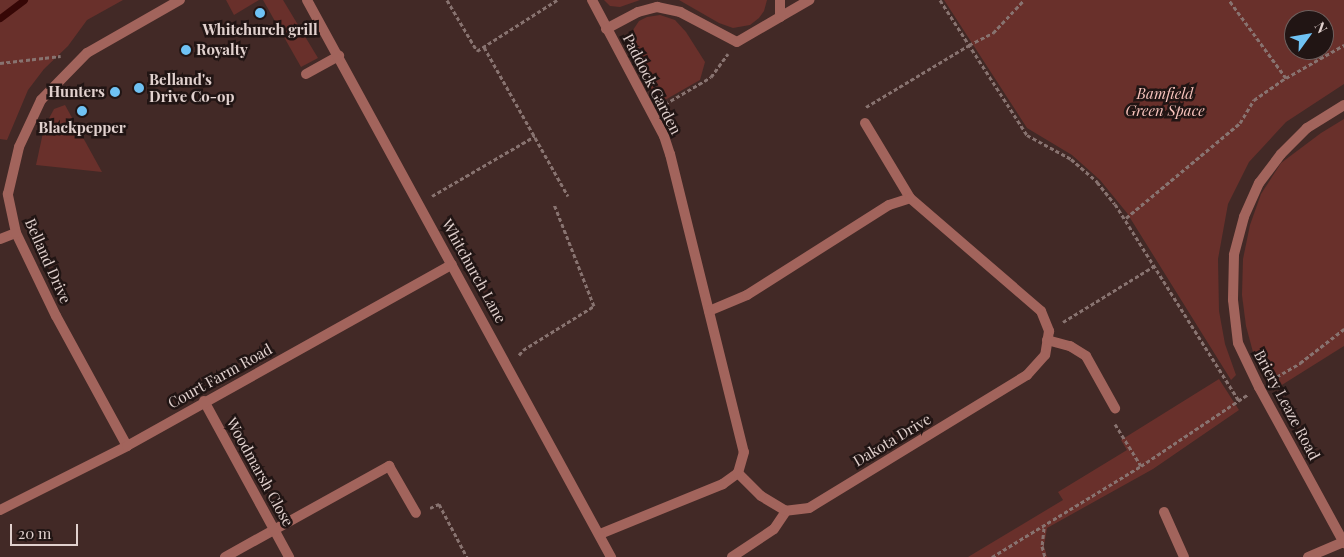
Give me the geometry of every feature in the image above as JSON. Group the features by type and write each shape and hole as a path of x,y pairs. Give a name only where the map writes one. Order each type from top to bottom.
{"street":[{"name":"Belland Drive","path":"127,446 56,316 16,233 8,194 20,147 41,100 87,53 180,0"},
{"name":"Whitchurch Lane","path":"307,0 611,557"},
{"name":"Paddock Garden","path":"592,0 652,113 670,154 709,311"},
{"path":"780,0 780,18"},
{"path":"737,42 810,0"},
{"name":"Paddock Garden","path":"606,29 638,12 657,7 680,12 737,42"},
{"path":"306,74 339,56"},
{"name":"Briery Leaze Road","path":"1344,105 1307,128 1281,154 1259,183 1244,217 1234,254 1233,300 1238,343 1259,387 1344,542"},
{"path":"865,123 910,198 936,218 1041,311 1048,336 1086,356 1115,408"},
{"path":"600,534 723,484 738,474 744,452 742,440 709,311 747,295 889,205 910,198"},
{"path":"0,239 16,233"},
{"name":"Court Farm Road","path":"0,510 127,446 204,401 452,264"},
{"name":"Dakota Drive","path":"786,511 809,508 1027,375 1045,355 1048,336"},
{"name":"Woodmarsh Close","path":"204,401 289,557"},
{"path":"225,557 389,466 416,513"},
{"path":"732,557 774,529 786,511 761,496 738,474"},
{"path":"1164,512 1184,557"},
{"path":"1308,557 1344,542"}],"path":[{"path":"447,0 477,51 557,0"},
{"path":"940,0 1027,135 1071,159 1097,182 1126,218 1239,401"},
{"path":"865,123 858,112 969,45 994,34 1024,0"},
{"path":"1229,0 1286,78"},
{"path":"652,113 710,77 737,42"},
{"path":"1126,218 1240,123 1254,100 1286,78 1344,45"},
{"path":"484,47 568,196"},
{"path":"0,63 87,53"},
{"path":"420,204 535,136"},
{"path":"509,367 523,350 594,306 554,204"},
{"path":"1048,336 1154,266"},
{"path":"995,556 1044,527 1072,506 1141,466 1259,387 1300,363 1344,329"},
{"path":"1115,408 1109,415 1141,466"},
{"path":"416,513 439,504 467,557"},
{"path":"1044,527 1042,546 1045,557"}],"green space":[{"path":"0,0 123,0 87,20 68,46 44,69 28,90 7,140 0,139"},
{"path":"226,0 259,0 234,15"},
{"path":"263,0 283,0 318,58 301,67"},
{"path":"604,0 640,0 620,7 610,6"},
{"path":"679,0 767,0 764,11 759,18 750,25 733,28 719,23"},
{"name":"Bamfield Green Space","path":"944,0 1344,0 1344,84 1286,122 1249,162 1228,204 1218,259 1219,311 1225,344 1236,375 1231,380 1127,213 1100,180 1072,155 1027,128"},
{"path":"660,15 675,20 686,32 705,62 700,80 658,104 629,53 627,44 629,36 639,21 647,17"},
{"path":"65,105 102,172 36,165 44,128 54,109"},
{"path":"1344,119 1344,346 1277,388 1265,379 1253,352 1246,326 1242,295 1243,259 1250,225 1261,194 1281,163 1321,133"},
{"path":"1219,379 1239,410 1153,469 1047,528 1044,546 1047,557 968,557 1063,500 1058,492 1127,450 1121,440"}],"waterway":[{"path":"0,18 24,0"}],"place":[{"name":"Whitchurch grill","path":"260,13"},
{"name":"Royalty","path":"186,50"},
{"name":"Belland's Drive Co-op","path":"139,88"},
{"name":"Hunters","path":"115,92"},
{"name":"Blackpepper","path":"82,111"}]}
